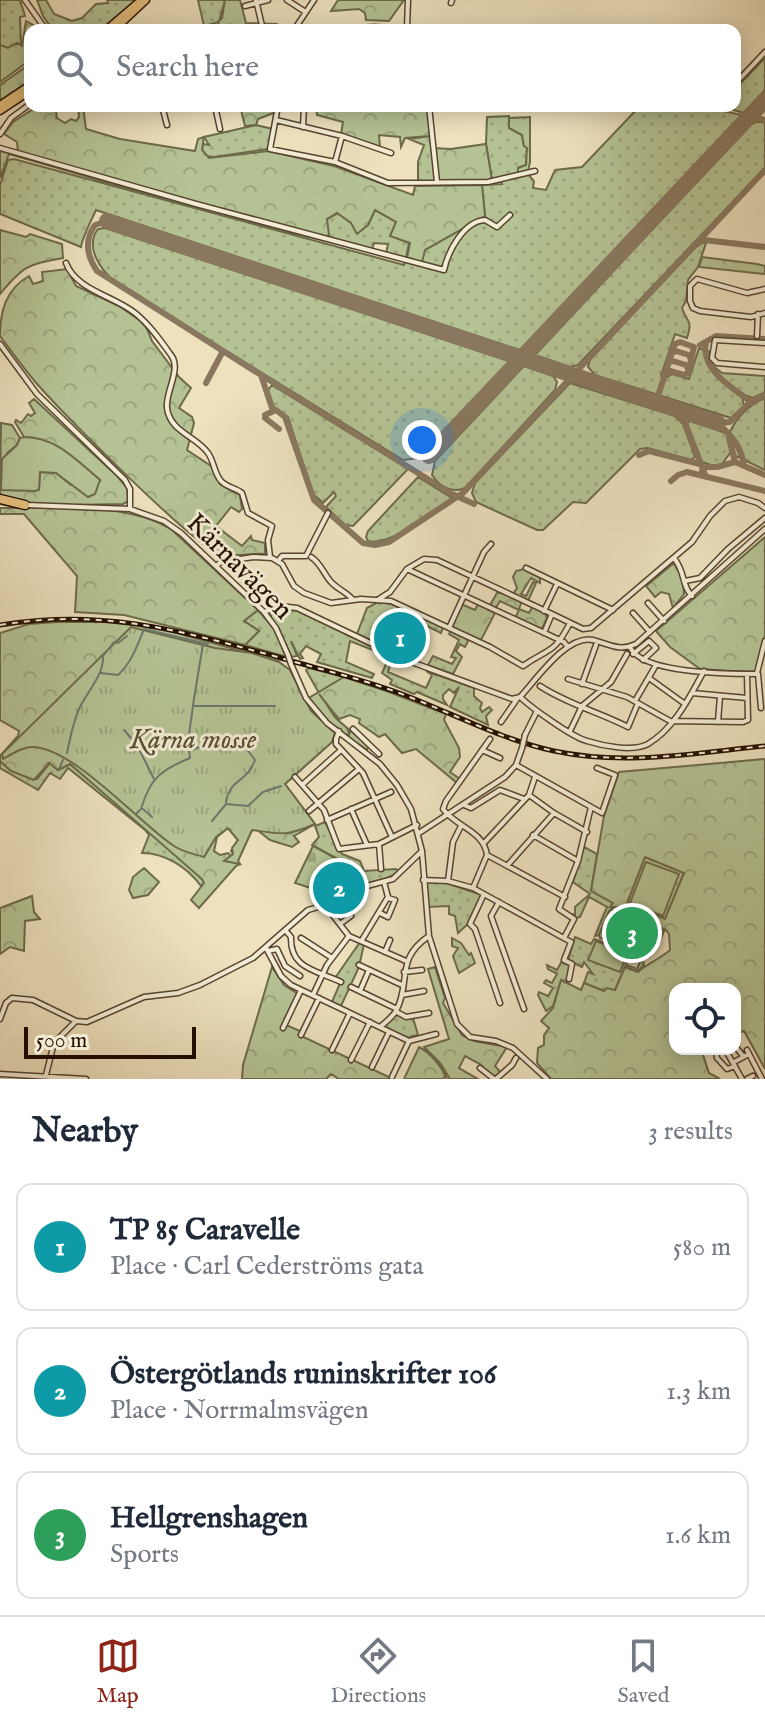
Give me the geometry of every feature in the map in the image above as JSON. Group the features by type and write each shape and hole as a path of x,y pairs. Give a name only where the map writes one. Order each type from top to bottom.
{"highway":[{"path":"0,502 25,505"}],"main road":[{"path":"114,24 144,0"},
{"path":"120,24 144,0"},
{"path":"0,108 24,92"}],"street":[{"path":"27,0 42,24"},
{"path":"245,6 268,0"},
{"path":"287,0 304,11"},
{"path":"297,24 314,0"},
{"path":"408,0 410,24"},
{"path":"256,2 262,24"},
{"path":"741,78 765,52"},
{"path":"0,134 11,118 24,108"},
{"path":"164,112 167,125"},
{"path":"216,112 220,129"},
{"path":"277,112 270,149 335,162 388,183 488,182 535,171"},
{"path":"303,127 304,112"},
{"path":"430,112 437,182"},
{"path":"276,120 342,136 391,153"},
{"path":"335,162 342,136"},
{"path":"0,148 444,270 449,251 474,222 485,220 497,227 510,215"},
{"path":"66,263 80,280 143,319 173,357 175,364 167,406 171,420 207,452 222,482 242,493 248,513 272,526 268,540 270,557"},
{"path":"765,289 747,293 699,279 690,286 690,304 696,310 751,317 765,313"},
{"path":"757,336 758,314"},
{"path":"765,343 715,340 712,358 717,363 765,367"},
{"path":"0,344 37,394 125,480 130,489 130,509"},
{"path":"378,599 388,593 407,569 420,560 430,558 589,629 674,558 728,499 743,498 765,508"},
{"name":"Kärnavägen","path":"25,505 130,509 149,514 169,524 264,612 279,633 306,698 327,723 361,747 386,770 402,792 419,833 429,936 449,1003 461,1031 470,1037 496,1041 513,1048 536,1069"},
{"path":"278,561 282,556 306,556 328,513"},
{"path":"685,581 700,578 765,518"},
{"path":"501,722 518,698 567,648 582,640 594,640 618,648 630,647 664,621 765,529"},
{"path":"449,628 484,552 491,544"},
{"path":"216,566 224,562 270,557 285,568 300,591 331,603 378,599 393,602 523,666 551,651 561,641 570,623"},
{"path":"311,557 332,583 353,600"},
{"path":"674,558 682,568 686,590 692,596"},
{"path":"526,568 613,610"},
{"path":"407,569 561,641 567,648"},
{"path":"544,611 557,583"},
{"path":"388,593 393,602"},
{"path":"648,603 664,621"},
{"path":"264,612 280,606 297,608 406,660 518,698 588,742 633,748 650,742 685,704 704,671"},
{"path":"633,613 650,633"},
{"path":"543,633 552,614"},
{"path":"633,654 649,641 660,653"},
{"path":"761,708 758,674 765,641"},
{"path":"582,684 596,645"},
{"path":"630,647 633,654 656,665 765,674"},
{"path":"643,660 656,648"},
{"path":"570,731 582,706 613,680 627,654"},
{"path":"540,686 628,727 656,665"},
{"path":"568,679 637,702 672,721 743,722 748,720 747,674"},
{"path":"649,678 685,704"},
{"path":"692,693 747,698"},
{"path":"718,722 720,696"},
{"path":"419,833 505,777 516,765 525,735 537,711"},
{"path":"353,729 379,754"},
{"path":"339,732 335,742 359,769 392,837"},
{"path":"473,888 487,855 484,843 448,816 443,805 490,739"},
{"path":"367,753 373,747"},
{"path":"302,785 341,750"},
{"path":"482,750 500,758"},
{"path":"516,765 602,813 615,775 597,768"},
{"path":"309,811 359,769"},
{"path":"295,777 318,803 339,849 379,844 417,825"},
{"path":"484,843 526,797 535,777"},
{"path":"464,805 471,808 500,790 526,797 587,832"},
{"path":"327,820 391,792"},
{"path":"564,938 574,919 559,909 578,861 591,807"},
{"path":"351,809 367,845"},
{"path":"507,866 554,813"},
{"path":"448,881 453,842 461,825"},
{"path":"533,835 578,861"},
{"path":"379,844 381,869"},
{"path":"0,1019 8,1000 17,998 43,1004 76,1021 87,1022 144,997 178,993 214,978 267,949 308,910 400,873 422,851"},
{"path":"487,855 565,897"},
{"path":"423,880 448,881 473,888 571,942 564,960 572,964 569,979"},
{"path":"361,941 380,913 388,917 395,900 388,897 384,882"},
{"path":"485,894 470,924 475,929 500,1003"},
{"path":"499,902 491,916 524,1009"},
{"path":"325,905 349,936 406,962"},
{"path":"340,924 351,916"},
{"path":"285,930 291,937 291,951 295,959 341,982"},
{"path":"313,995 332,958 349,936"},
{"path":"380,1027 397,1010 406,962 429,936"},
{"path":"301,938 332,958"},
{"path":"385,952 390,940"},
{"path":"267,949 277,949 285,966 300,976"},
{"path":"267,949 281,976 301,990 409,1041 436,1034"},
{"path":"359,965 402,985"},
{"path":"360,991 369,970"},
{"path":"404,972 422,970"},
{"path":"351,987 406,1017 429,1013"},
{"path":"283,1028 301,990"},
{"path":"402,995 424,991"},
{"path":"301,1035 319,998"},
{"path":"332,1050 350,1013"},
{"path":"45,1076 54,1043 76,1021"},
{"path":"351,1060 370,1022"},
{"path":"372,1067 389,1032"},
{"path":"392,1077 409,1041"},
{"path":"741,1050 762,1079"},
{"path":"716,1055 727,1069 746,1054"},
{"path":"728,1055 748,1078"},
{"path":"480,1068 495,1079 516,1058"},
{"path":"533,1077 536,1069 547,1079"},
{"path":"0,1075 86,1079"}],"green space":[{"path":"0,0 20,0 25,16 20,17 21,46 17,44 8,48 0,45"},
{"path":"37,0 46,0 54,14 72,21 82,18 96,4 108,3 107,0 138,0 110,24 49,24"},
{"path":"198,0 225,0 219,22 204,24"},
{"path":"225,0 240,0 246,23 277,24 218,24"},
{"path":"338,0 404,0 389,21 366,20 365,13 359,9 331,11"},
{"path":"24,34 24,64 0,82 0,45 8,48 17,43 22,46"},
{"path":"765,58 765,90 744,113 741,112 741,83"},
{"path":"24,68 24,86 0,102 0,85"},
{"path":"29,112 56,112 57,118 65,123 71,119 76,121 79,112 84,112 86,129 120,139 195,151 198,139 204,137 202,150 209,158 268,151 334,166 413,195 415,186 482,185 485,216 425,250 422,262 407,258 410,243 390,236 396,222 375,210 368,225 357,234 351,223 337,213 327,219 329,235 324,237 18,152 17,142 4,134 13,122"},
{"path":"242,112 276,112 258,119 256,125 245,126"},
{"path":"317,112 428,112 430,136 405,138 401,147 400,137 379,135 380,147 372,146 341,134 343,122 317,115"},
{"path":"634,112 728,112 742,115 520,350 96,210 81,247 0,214 0,185 8,160 14,159 404,265 406,258 421,262 425,250 485,216 482,185 502,184 500,178 528,174 534,181 533,188 546,190 555,170 582,167"},
{"path":"509,116 509,128 522,135 527,147 526,165 518,168 518,174 492,180 486,144 487,117"},
{"path":"530,117 528,172 518,174 518,168 526,165 527,148 522,135 509,128 509,118"},
{"path":"765,122 765,168 578,365 570,367 535,355 750,125"},
{"path":"256,125 273,129 268,149 214,157 206,156 202,150 203,144 209,145 204,137"},
{"path":"430,136 435,181 418,182 418,162 424,145 409,139"},
{"path":"486,144 492,180 438,182 434,148"},
{"path":"0,149 353,248 210,212 9,154 0,178"},
{"path":"375,210 396,222 391,236 409,243 406,258 386,253 388,244 374,243 372,249 324,237 327,219 338,213 351,223 368,225"},
{"path":"105,228 510,361 419,458 403,460 115,282 104,271 94,251 94,236 98,229"},
{"path":"0,230 26,237 30,234 62,244 63,258 27,268 0,294"},
{"path":"702,243 706,243 698,267 688,280 686,301 682,308 689,332 687,338 675,334 661,376 666,378 672,374 689,379 699,348 710,352 712,365 722,373 765,376 765,392 753,398 744,395 744,406 731,418 595,375 588,367 590,359"},
{"path":"702,257 765,266 765,274 699,267"},
{"path":"67,269 76,286 119,306 145,324 152,341 191,388 179,408 192,417 194,423 187,450 211,466 220,484 240,495 242,509 239,512 231,507 216,526 242,546 251,536 252,540 265,543 265,554 222,555 185,529 52,400 0,336 3,309 21,281 29,276 33,284 43,281 42,272"},
{"path":"524,366 553,376 557,382 555,390 465,488 455,490 442,486 432,475 435,461"},
{"path":"570,383 675,416 683,424 695,457 691,460 648,448 640,449 586,503 573,502 543,530 476,502 472,493 475,483"},
{"path":"272,385 408,469 353,526 345,525 326,507 336,496 334,492 323,503 313,494 288,417 274,407 268,390"},
{"path":"765,398 765,470 730,453 722,464 714,466 702,462 687,423 690,421 729,434 744,412"},
{"path":"34,399 117,476 127,488 129,501 123,504 61,505 0,497 1,423 12,425 20,438 7,453 39,489 40,472 56,473 71,485 100,480 55,446 24,437 15,422 21,423 28,414 31,416 35,413 29,403"},
{"path":"24,437 56,445 74,458 100,480 95,494 88,497 56,473 40,472 39,489 36,491 1,490 2,459"},
{"path":"418,477 452,498 400,533 388,539 368,541 368,531"},
{"path":"0,508 89,508 134,514 154,521 172,530 258,610 244,621 259,631 245,645 124,615 75,612 77,576 24,514 0,514"},
{"path":"765,537 765,635 756,673 700,669 670,647 656,631"},
{"path":"674,563 683,577 684,594 673,608 669,594 661,592 655,597 646,586"},
{"path":"524,569 540,576 540,583 531,578 521,594 526,596 533,582 536,583 528,601 513,594 517,588 513,577 516,571"},
{"path":"503,592 522,601 519,609 529,613 533,606 545,612 547,618 541,631 515,618 519,610 500,601 495,609 489,607 497,593"},
{"path":"378,602 397,605 443,627 441,633 417,621 391,615 390,618 382,617 381,626 406,632 405,636 408,637 401,654 357,634 367,608"},
{"path":"461,604 475,610 478,604 495,613 480,642 451,627"},
{"path":"285,609 298,611 411,665 350,641 346,662 374,674 372,678 317,662 321,654 306,646 300,659 291,641 297,656 291,657 269,613 271,615"},
{"path":"258,610 275,630 287,657 245,645 259,631 244,621"},
{"name":"Kärna mosse","path":"119,622 151,626 278,661 279,688 332,742 285,784 315,824 294,836 299,842 292,847 270,840 256,829 252,830 238,860 231,851 238,840 228,828 217,837 214,851 220,855 228,853 240,864 199,908 191,900 204,883 202,879 70,764 58,770 49,763 34,780 11,771 0,761 0,756 19,731 0,720 0,633 29,624"},
{"name":"Kärna mosse","path":"131,627 215,648 252,653 279,662 290,670 311,711 335,733 332,742 285,784 315,824 283,833 252,830 238,861 240,864 224,861 233,854 232,848 238,840 228,828 216,837 204,857 174,846 67,759 48,750 28,747 3,759 2,754"},
{"path":"451,630 468,641 465,647 460,644 456,651 462,657 453,674 428,665 433,656 452,664 456,658 451,657 459,640 449,634"},
{"path":"387,662 391,662 388,672 426,688 432,675 426,671 474,688 474,696 482,703 482,712 489,707 492,710 486,716 488,725 450,707 459,687 454,693 449,689 443,695 447,705 390,684 392,680 382,673"},
{"path":"309,668 344,677 319,693 306,670"},
{"path":"344,677 446,714 444,720 459,748 460,757 450,772 460,779 457,783 416,749 402,753 385,734 379,737 359,723 360,719 350,715 339,719 322,697 335,717 364,742 367,750 348,737 350,732 347,728 347,736 330,724 307,699"},
{"path":"765,759 765,1069 744,1031 741,1032 741,983 669,983 669,1055 703,1055 709,1073 720,1079 551,1079 537,1063 538,1048 544,1045 544,1035 549,1028 541,1021 553,1008 561,980 581,990 584,983 604,991 607,988 615,990 625,967 638,972 670,950 666,930 619,907 610,907 613,903 591,891 604,816 619,772","holes":["645,857 684,873 665,919 627,903"]},
{"path":"0,761 11,771 37,779 50,763 58,770 70,764 151,831 205,882 201,886 182,867 167,858 142,853 149,835 145,830 68,768 60,779 50,773 38,790 0,768"},
{"path":"325,822 342,854 360,861 364,871 399,871 347,891 356,869 312,845 319,837 315,826"},
{"path":"313,846 356,870 347,888 344,887 338,897 295,883"},
{"path":"584,847 597,854 591,891 614,903 599,935 595,936 607,907 589,897 580,917 572,914 575,915 575,907 590,894 573,882"},
{"path":"645,857 684,873 665,919 627,904"},
{"path":"646,862 679,874 663,916 630,903"},
{"path":"144,868 159,882 148,895 133,898 129,890 133,877"},
{"path":"426,882 446,883 482,895 468,924 458,933 455,916 449,914 449,906 427,907"},
{"path":"32,896 34,912 40,919 25,921 24,951 10,947 0,954 0,908"},
{"path":"619,907 658,922 659,928 664,931 649,957 600,938 609,911"},
{"path":"575,937 591,944 594,939 630,952 626,965 637,969 642,957 644,965 637,972 625,967 615,990 604,991 584,983 588,972 593,974 584,962 582,967 568,960"},
{"path":"452,938 461,943 469,955 471,953 475,963 459,973 453,956 458,948 452,946"},
{"path":"596,941 628,953 620,972 588,960"},
{"path":"360,942 364,944 359,967 341,1006 332,1002 341,981 335,978"},
{"path":"562,961 571,967 567,982 561,981 553,1006 546,1011 538,995 539,992 548,996 553,988 544,983 546,980 552,983 557,974 547,965 557,970"},
{"path":"272,967 284,985 298,994 286,1025 300,1031 299,1035 393,1079 339,1079 331,1074 326,1079 242,1079 243,1065"},
{"path":"435,967 445,998 443,1003 462,1035 474,1041 507,1047 495,1066 501,1073 495,1079 480,1064 465,1056 459,1068 478,1079 450,1079 424,1047 449,1039 428,969"},
{"path":"396,1015 413,1018 418,1035 407,1038 385,1028 384,1025"},
{"path":"419,1047 436,1061 447,1079 445,1076 443,1079 404,1079"}],"waterway":[{"path":"101,673 118,675 123,670 144,629 208,644"},
{"path":"67,753 77,714 98,677 103,656 114,642 118,643 127,636"},
{"path":"193,705 203,644"},
{"path":"141,809 148,790 158,776 190,758 188,742 193,706 275,706"},
{"path":"124,730 137,745 154,779"},
{"path":"192,750 210,743 241,744"},
{"path":"226,802 231,789 248,773 255,760 243,744"},
{"path":"59,769 63,760"},
{"path":"212,821 226,804 248,806 263,792 281,786"},
{"path":"143,809 152,817"},
{"path":"136,814 140,810"}],"taxiway":[{"path":"746,121 753,117 765,120"},
{"path":"265,415 276,410 285,417 314,500 363,543 375,545 389,542 463,493 765,170"},
{"path":"107,221 95,225 89,236 89,254 97,271 261,375 273,411"},
{"path":"698,242 704,240 765,247"},
{"path":"700,345 716,336 765,339"},
{"path":"649,400 658,396 675,344 680,342 694,347 688,373 684,375 670,371 665,375"},
{"path":"706,342 705,352 713,369 751,402"},
{"path":"206,383 223,351"},
{"path":"672,353 676,351 689,355 692,362"},
{"path":"669,362 686,365 689,371"},
{"path":"261,375 450,493 474,504"},
{"path":"718,423 730,422 748,404 765,395"},
{"path":"671,407 685,423 706,477"},
{"path":"265,418 279,429"},
{"path":"718,424 735,442 744,466"},
{"path":"729,438 735,462"},
{"path":"639,455 649,451 700,464"},
{"path":"702,471 706,467 735,462 765,475"},
{"path":"671,481 687,472 765,491"}],"runway":[{"path":"429,456 765,100"},
{"path":"107,221 718,423"}],"railway":[{"path":"0,625 72,619 106,620 172,630 358,679 516,740 554,751 633,758 765,746"}],"place":[{"name":"TP 85 Caravelle","path":"400,638"},
{"name":"Östergötlands runinskrifter 106","path":"339,888"},
{"name":"Hellgrenshagen","path":"632,933"}]}
